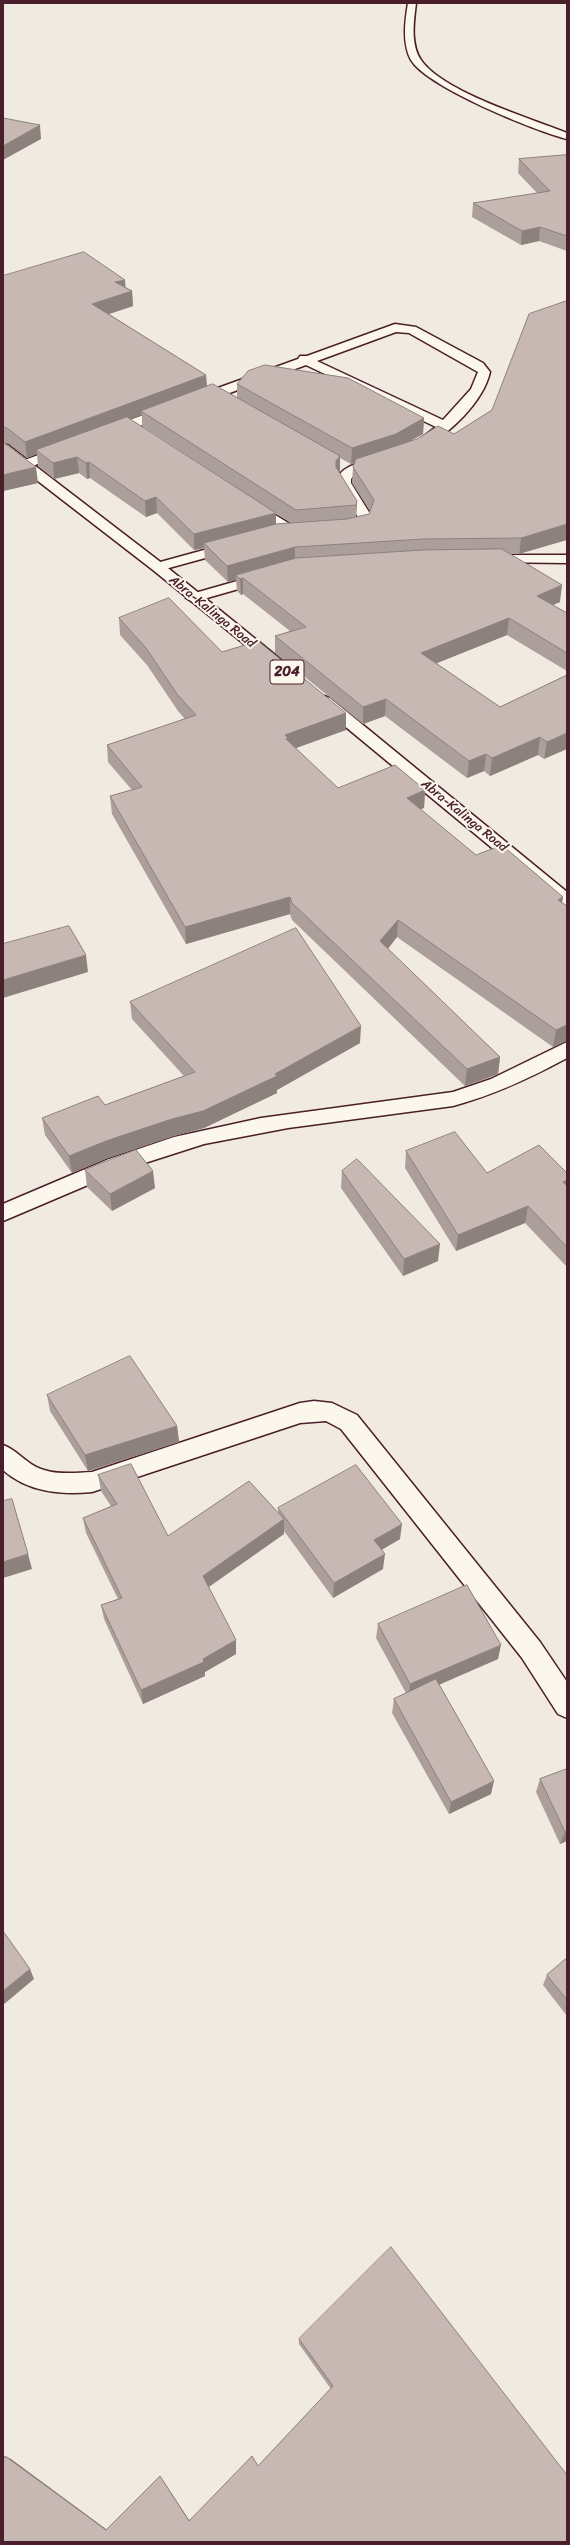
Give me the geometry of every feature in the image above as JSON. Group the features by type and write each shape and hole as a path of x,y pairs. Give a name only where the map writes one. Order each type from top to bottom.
{"street":[{"path":"412,3 410,35 416,60 431,75 474,98 567,136"},
{"path":"98,436 389,328 412,330 479,366 484,372 484,377 479,387 444,426 429,440 404,452"},
{"path":"304,359 444,426"},
{"path":"214,393 228,400"},
{"path":"128,425 141,434"},
{"path":"24,465 76,445"},
{"name":"Abra-Kalinga Road","path":"3,448 158,567 193,598 285,671"},
{"path":"330,530 358,528 365,523 365,517 344,483 344,478 350,471 390,457"},
{"path":"336,464 350,471"},
{"path":"240,498 293,532"},
{"path":"274,536 308,531"},
{"path":"158,567 244,543"},
{"path":"473,560 567,558"},
{"path":"193,598 280,572"},
{"name":"Abra-Kalinga Road","path":"310,690 567,900"},
{"path":"3,1213 92,1174 188,1141 289,1121 453,1099 472,1095 526,1072 567,1049"},
{"path":"3,1456 19,1472 45,1482 67,1484 92,1482 300,1413 321,1410 339,1414 354,1428 531,1650 567,1705"}],"building":[{"path":"3,118 40,125 3,146"},
{"path":"567,155 567,236 540,227 522,231 473,203 550,191 519,159"},
{"path":"84,252 125,280 115,282 132,291 92,304 206,375 25,442 7,428 3,427 3,276"},
{"path":"567,301 567,524 521,538 423,539 295,547 227,566 204,543 276,524 347,519 369,514 374,500 353,467 356,459 417,439 438,426 454,434 492,410 529,314"},
{"path":"265,365 348,378 424,418 396,434 352,448 237,384 248,371"},
{"path":"213,384 340,456 336,461 336,467 357,501 356,505 296,510 141,411"},
{"path":"127,417 276,513 194,534 156,497 145,501 89,462 86,463 77,457 53,463 36,450"},
{"path":"3,442 36,467 3,475"},
{"path":"502,549 562,585 537,596 567,613 567,653 509,618 421,653 500,707 567,675 567,733 547,742 540,737 492,758 486,754 469,761 386,699 363,707 275,636 306,627 243,578 240,579 236,575 296,558 423,550"},
{"path":"169,598 222,652 258,641 346,713 285,735 288,738 286,739 338,788 395,765 425,790 407,798 476,855 502,845 563,897 558,900 567,906 567,1025 556,1030 398,920 380,941 500,1057 467,1069 292,903 290,897 185,927 110,796 142,787 107,745 196,715 177,694 146,648 119,618"},
{"path":"69,926 86,955 3,980 3,944"},
{"path":"296,928 361,1026 275,1074 277,1076 203,1111 172,1119 106,1141 69,1156 42,1118 98,1096 105,1105 195,1072 130,1002"},
{"path":"455,1132 487,1173 539,1145 567,1173 567,1180 563,1182 567,1186 567,1247 528,1206 458,1235 406,1151"},
{"path":"136,1150 153,1171 110,1194 85,1170"},
{"path":"357,1159 440,1244 404,1259 342,1171"},
{"path":"130,1356 177,1426 85,1455 47,1395"},
{"path":"131,1464 168,1536 249,1481 284,1519 203,1576 236,1640 203,1659 204,1662 141,1690 101,1605 122,1598 83,1518 117,1504 98,1475"},
{"path":"356,1465 402,1524 374,1540 385,1554 334,1583 278,1508"},
{"path":"12,1499 28,1554 3,1562 3,1501"},
{"path":"467,1585 501,1645 410,1684 378,1624"},
{"path":"436,1679 494,1781 451,1802 394,1699"},
{"path":"567,1769 567,1831 565,1832 540,1779"},
{"path":"3,1931 30,1969 3,1991"},
{"path":"567,1958 567,2000 547,1975"},
{"path":"391,2247 567,2475 567,2542 3,2542 3,2461 5,2456 106,2530 160,2476 189,2521 252,2456 258,2466 333,2386 299,2339"}]}
